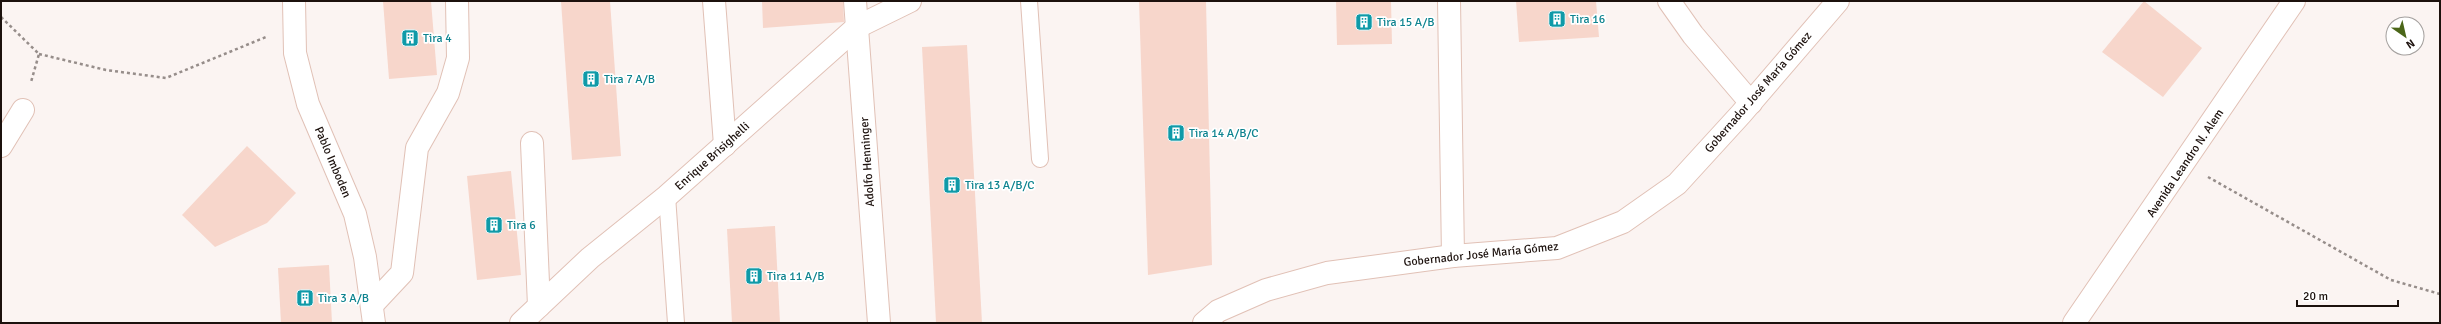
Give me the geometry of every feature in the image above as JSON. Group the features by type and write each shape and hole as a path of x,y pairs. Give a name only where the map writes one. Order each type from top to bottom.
{"main road":[{"name":"Pablo Imboden","path":"294,1 295,53 308,104 355,214 365,257 373,314"},
{"path":"373,314 402,273 417,148 448,93 458,58 457,1"},
{"path":"714,1 725,145"},
{"name":"Adolfo Henninger","path":"855,1 879,323"},
{"name":"Enrique Brisighelli","path":"521,323 590,258 667,196 857,27 910,1"},
{"path":"1449,1 1453,256"},
{"path":"1669,1 1693,35 1751,103"},
{"name":"Gobernador José María Gómez","path":"1204,323 1218,312 1266,290 1327,273 1453,256 1557,248 1623,222 1677,184 1751,103 1838,1"},
{"name":"Avenida Leandro N. Alem","path":"2074,323 2185,164 2294,1"},
{"path":"1,146 23,110"},
{"path":"532,143 539,306"}],"lane":[{"path":"1029,1 1040,159"},
{"path":"667,196 676,323"}],"path":[{"path":"1,17 39,54 106,70 166,78 294,26"},
{"path":"23,110 39,54"},
{"path":"2185,164 2391,280 2440,294"}],"building":[{"name":"Tira 4","path":"383,1 431,1 437,75 389,79"},
{"name":"Tira 7 A/B","path":"561,1 610,1 621,156 572,160"},
{"path":"762,1 843,1 844,22 763,28"},
{"name":"Tira 14 A/B/C","path":"1139,1 1206,1 1212,265 1148,275"},
{"name":"Tira 15 A/B","path":"1336,1 1391,1 1392,44 1337,45"},
{"name":"Tira 16","path":"1516,1 1596,1 1599,37 1519,42"},
{"path":"2144,1 2202,48 2163,97 2102,52"},
{"name":"Tira 13 A/B/C","path":"967,45 982,323 936,323 922,47"},
{"path":"247,146 296,193 267,223 215,247 182,215"},
{"name":"Tira 6","path":"511,171 521,275 477,280 467,176"},
{"name":"Tira 11 A/B","path":"775,226 780,323 732,323 727,229"},
{"name":"Tira 3 A/B","path":"329,265 332,323 281,323 278,268"}],"place":[{"name":"Tira 16","path":"1557,19"},
{"name":"Tira 15 A/B","path":"1364,22"},
{"name":"Tira 4","path":"410,38"},
{"name":"Tira 7 A/B","path":"591,79"},
{"name":"Tira 14 A/B/C","path":"1176,133"},
{"name":"Tira 13 A/B/C","path":"952,185"},
{"name":"Tira 6","path":"494,225"},
{"name":"Tira 11 A/B","path":"754,276"},
{"name":"Tira 3 A/B","path":"305,298"}]}
